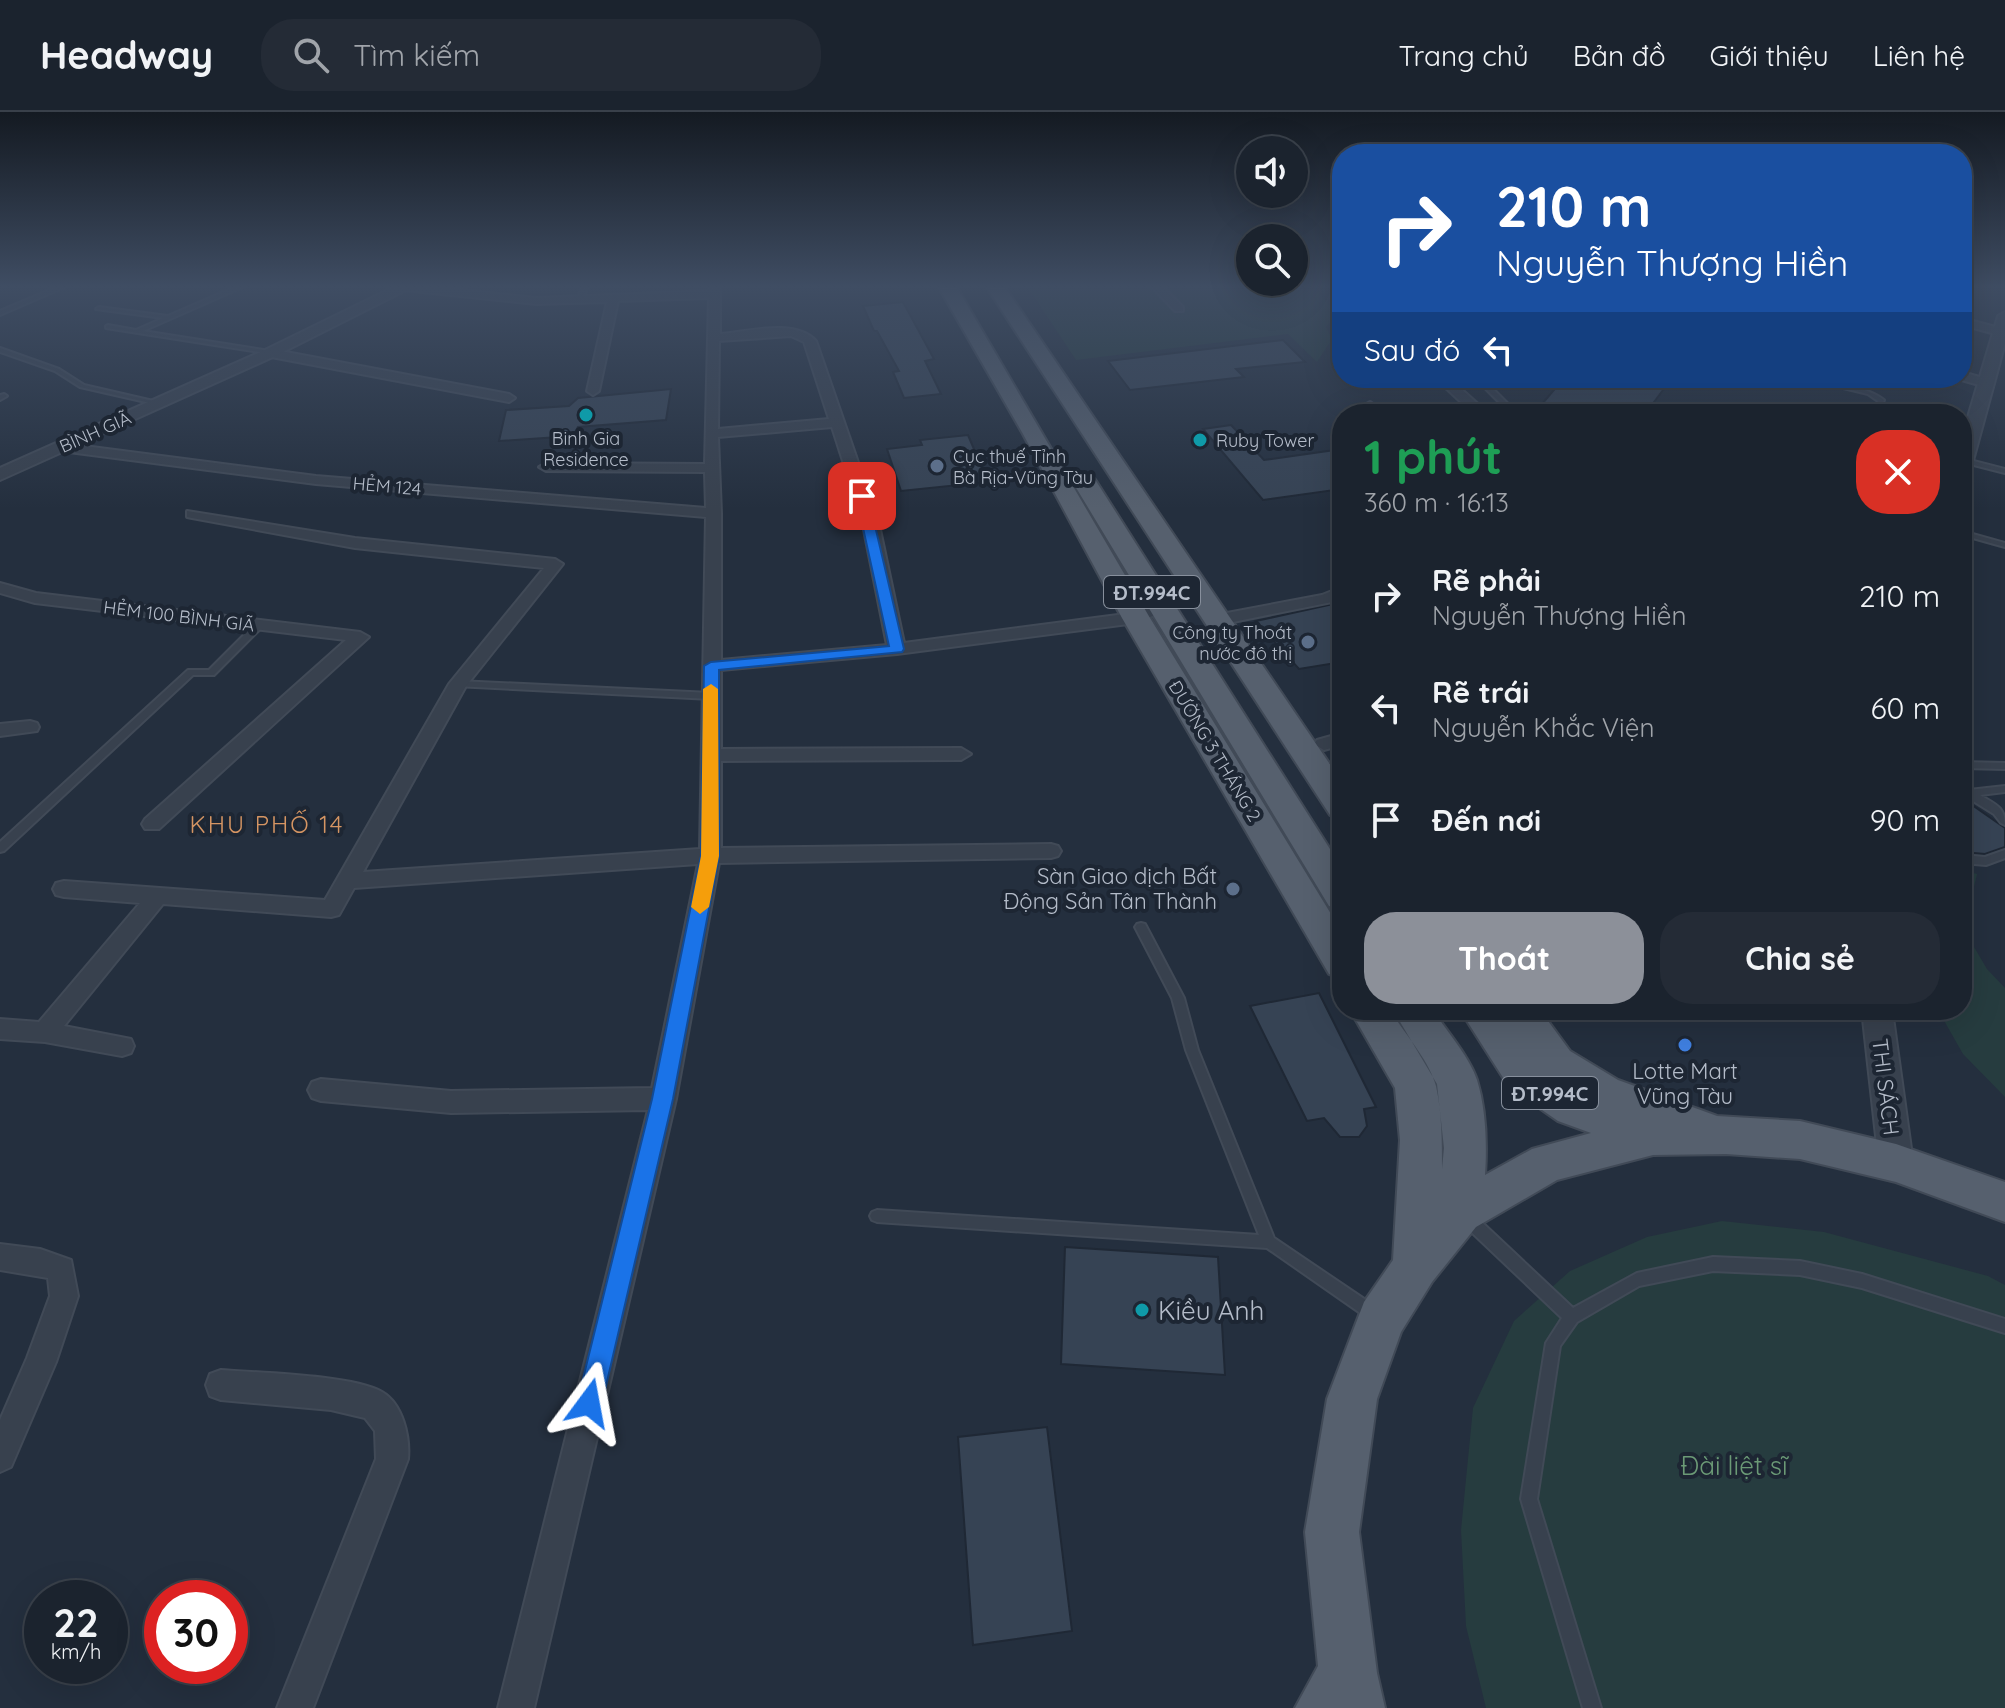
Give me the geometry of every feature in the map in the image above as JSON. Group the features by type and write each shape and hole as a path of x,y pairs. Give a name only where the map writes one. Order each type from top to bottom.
{"main road":[{"name":"ĐƯỜNG 3 THÁNG 2","path":"991,360 1136,618 1332,947"},
{"name":"ĐƯỜNG 3 THÁNG 2","path":"1010,360 1332,881"},
{"name":"ĐT.994C","path":"1046,360 1218,605 1332,755"},
{"name":"ĐT.994C","path":"1061,360 1140,496"},
{"path":"1375,1020 1415,1085 1421,1140 1416,1266"},
{"path":"1418,1020 1457,1081 1465,1148 1460,1212"},
{"name":"ĐT.994C","path":"1486,1020 1523,1075 1573,1108 1653,1136"},
{"name":"ĐT.994C","path":"1525,1020 1556,1063 1604,1093 1726,1135"},
{"path":"1343,1696 1332,1532 1352,1399 1381,1319 1416,1266 1460,1212 1547,1163 1653,1136 1726,1135 1800,1140 1896,1163 2005,1202"}],"street":[{"name":"BÌNH GIÃ","path":"0,475 253,360"},
{"path":"310,360 509,398"},
{"path":"593,391 600,360"},
{"path":"516,1708 663,1099 710,856 714,513 711,434 714,360"},
{"path":"817,360 870,520 897,649"},
{"path":"1972,430 1992,360"},
{"path":"1972,379 1986,383"},
{"path":"1452,388 1471,404"},
{"path":"711,434 839,422"},
{"name":"HẺM 124","path":"61,447 316,480 714,513"},
{"path":"546,467 712,468"},
{"path":"64,889 331,909 458,684 555,564 355,543 192,514"},
{"name":"HẺM 100 BÌNH GIÃ","path":"0,588 35,598 360,637 152,824"},
{"path":"1218,605 1332,596"},
{"path":"711,666 897,649 1136,618 1163,608"},
{"path":"0,730 30,727"},
{"path":"711,755 961,754"},
{"path":"346,881 710,856 1051,851"},
{"path":"45,1032 158,896"},
{"name":"THI SÁCH","path":"1878,1020 1896,1163"},
{"path":"0,1029 45,1032 122,1046"},
{"path":"321,1090 451,1102 663,1099"},
{"path":"0,1257 40,1262 61,1270 64,1296 41,1362 0,1456"},
{"path":"221,1385 331,1395 374,1404 384,1415 394,1442 392,1459 295,1708"}],"lane":[{"path":"30,360 57,370 82,386 159,403"},
{"path":"1488,388 1505,404"},
{"path":"1848,388 1870,393 1881,400 1880,404"},
{"path":"1972,463 2005,471"},
{"path":"1972,536 2005,545"},
{"path":"0,848 191,672 211,673 258,626"},
{"path":"458,684 711,696"},
{"path":"1972,765 2005,766"},
{"path":"1972,792 2005,789"},
{"path":"1972,796 1998,812 2005,821"},
{"path":"1972,860 1986,861 2005,854"},
{"path":"1141,927 1178,998 1192,1050 1269,1242"},
{"path":"1460,1212 1572,1317"},
{"path":"877,1216 1269,1242 1381,1319"},
{"path":"1592,1708 1529,1499 1553,1343 1572,1317 1637,1280 1713,1264 1800,1268 1831,1274 1990,1319 2005,1326"}],"green space":[{"path":"1972,873 1977,874 1972,896"},
{"path":"1972,944 1987,969 2005,988 2005,1097 1963,1054 1944,1020 1972,1020"},
{"name":"Đài liệt sĩ","path":"1722,1221 1824,1232 1988,1276 2005,1285 2005,1708 1486,1708 1466,1626 1461,1530 1473,1408 1514,1321 1570,1271 1647,1237"}],"building":[{"path":"893,360 927,360 941,394 904,398 893,372 899,371"},
{"path":"1108,361 1305,362 1236,369 1244,377 1130,390"},
{"path":"1556,388 1664,388 1652,404 1542,404"},
{"name":"Binh Gia Residence","path":"671,389 666,420 578,427 573,436 499,441 506,410 569,406 578,398"},
{"path":"1231,425 1264,460 1332,450 1332,490 1263,500 1203,429"},
{"name":"Cục thuế Tỉnh Bà Rịa-Vũng Tàu","path":"968,435 988,482 901,491 887,449 922,445 920,440"},
{"name":"Công ty Thoát nước đô thị","path":"1332,604 1332,664 1299,669 1256,621"},
{"path":"1972,805 2005,828 2005,847 1985,854 1972,853"},
{"path":"1319,993 1376,1107 1364,1109 1367,1126 1359,1137 1340,1137 1324,1118 1307,1121 1250,1006"},
{"name":"Kiều Anh","path":"1065,1247 1218,1257 1225,1375 1061,1364"},
{"path":"1047,1427 1072,1631 973,1645 958,1437"}],"slow traffic":[{"path":"700,907 710,856 711,689"}],"place":[{"name":"Binh Gia Residence","path":"586,415"},
{"name":"Ruby Tower","path":"1200,440"},
{"name":"Cục thuế Tỉnh Bà Rịa-Vũng Tàu","path":"937,466"},
{"name":"Công ty Thoát nước đô thị","path":"1308,642"},
{"name":"Sàn Giao dịch Bất Động Sản Tân Thành","path":"1233,889"},
{"name":"Lotte Mart Vũng Tàu","path":"1685,1045"},
{"name":"Kiều Anh","path":"1142,1310"}],"district":[{"name":"KHU PHỐ 14","path":"267,824"}],"route":[{"path":"589,1403 663,1099 710,856 711,666 897,649 870,520 862,496"}]}
